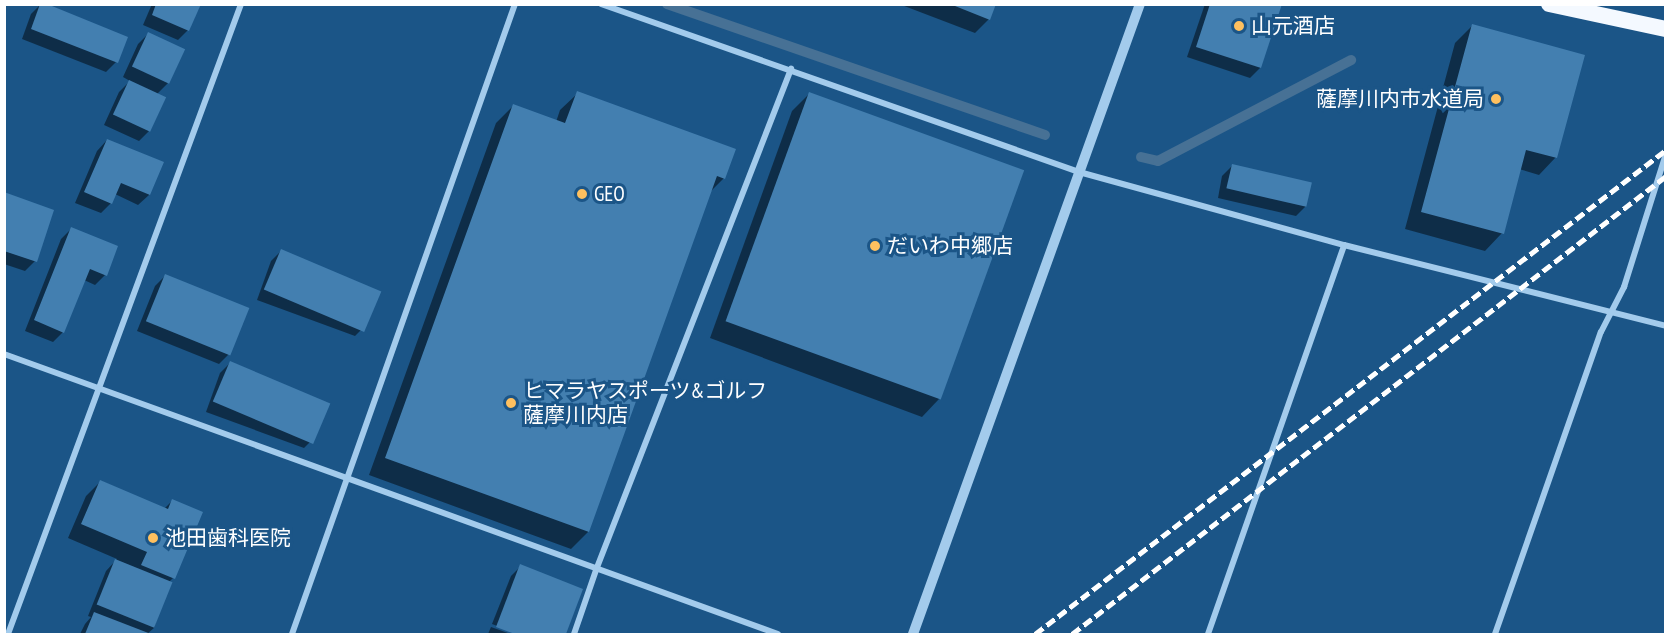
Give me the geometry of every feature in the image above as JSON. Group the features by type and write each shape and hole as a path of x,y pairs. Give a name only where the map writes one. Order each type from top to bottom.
{"highway":[{"path":"1549,4 1665,29"}],"street":[{"path":"8,634 241,4"},
{"path":"292,634 515,4"},
{"path":"601,4 1079,172 1344,245 1665,326"},
{"path":"913,634 1140,4"},
{"path":"574,634 596,570 791,69"},
{"path":"1495,634 1597,344 1624,287 1665,154"},
{"path":"1208,634 1344,245"},
{"path":"4,354 778,634"}],"building":[{"path":"40,4 47,4 128,37 118,63 31,29"},
{"path":"156,4 201,4 189,31 152,15"},
{"path":"950,4 996,4 990,20"},
{"name":"山元酒店","path":"1210,4 1282,4 1261,68 1196,47"},
{"path":"1472,24 1585,55 1557,158 1526,150 1504,234 1421,212"},
{"path":"148,32 185,49 169,84 132,66"},
{"path":"129,80 166,97 150,132 113,114"},
{"path":"577,91 736,149 725,179 717,176 589,532 385,458 513,104 565,123"},
{"name":"だいわ中郷店","path":"809,92 1024,170 941,400 726,321"},
{"path":"107,139 164,162 150,195 121,183 112,204 84,192"},
{"path":"1232,164 1312,182 1306,207 1226,188"},
{"path":"4,192 54,210 37,262 4,251"},
{"path":"71,227 118,246 107,276 90,269 64,333 34,320"},
{"path":"281,249 381,292 364,332 264,290"},
{"path":"165,274 249,308 230,355 146,321"},
{"path":"230,361 330,404 313,444 213,402"},
{"name":"池田歯科医院","path":"100,480 168,509 172,499 203,512 175,579 141,565 147,552 81,524"},
{"path":"115,559 172,582 154,628 97,604"},
{"path":"520,564 583,589 566,634 515,634 496,627"},
{"path":"94,612 151,634 85,634"}],"waterway":[{"path":"667,4 1045,135"},
{"path":"1141,157 1158,161 1351,60"}],"railway":[{"path":"1035,634 1666,150"},
{"path":"1072,634 1666,176"}],"place":[{"name":"山元酒店","path":"1239,26"},
{"name":"薩摩川内市水道局","path":"1496,99"},
{"name":"GEO","path":"582,194"},
{"name":"だいわ中郷店","path":"875,246"},
{"name":"ヒマラヤスポーツ&ゴルフ 薩摩川内店","path":"511,403"},
{"name":"池田歯科医院","path":"153,538"}]}
